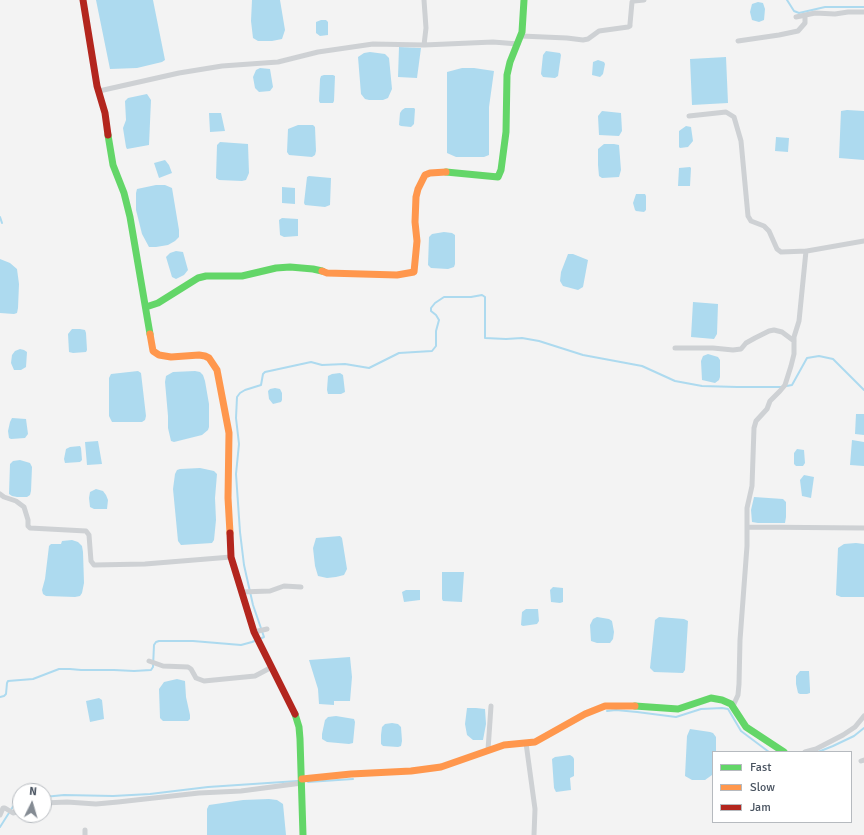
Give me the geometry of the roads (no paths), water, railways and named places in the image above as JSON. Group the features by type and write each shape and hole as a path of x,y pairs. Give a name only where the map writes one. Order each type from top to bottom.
{"street":[{"path":"83,0 89,40 105,113 113,165 124,193 130,217 153,351 157,355 171,357 206,356 217,370 229,433 228,498 231,557 243,591 260,631 261,645 292,708 298,727 302,781 303,835"},
{"path":"424,0 426,28 424,45"},
{"path":"146,307 158,302 198,278 206,276 242,276 276,268 290,267 313,269 327,273 397,275 414,272 417,241 415,222 416,197 425,175 430,173 452,172 498,177 501,170 506,132 507,75 510,62 521,36 524,0"},
{"path":"521,36 583,40 588,39 599,31 630,26 632,2 644,0"},
{"path":"796,17 815,13 864,12"},
{"path":"738,40 779,36 798,31 804,23 805,16"},
{"path":"99,91 179,72 278,62 318,52 366,45 424,45 493,42 518,44"},
{"path":"689,116 726,112 732,115 741,141 745,198 749,219 766,228 775,247 779,251 806,251 864,241"},
{"path":"733,706 738,695 739,684 740,640 748,527 747,508 752,486 754,428 756,421 767,410 770,401 785,385 794,354 794,341 799,321 806,251"},
{"path":"675,348 741,349 746,343 774,330 782,332 794,341"},
{"path":"0,494 16,501 24,507 28,520 28,526 30,528 86,531 89,535 91,561 94,565 145,564 231,557"},
{"path":"748,527 864,528"},
{"path":"243,591 270,591 284,586 301,587"},
{"path":"149,661 163,666 188,667 191,669 196,678 204,680 255,676 272,667"},
{"path":"52,802 96,804 241,791 351,774 411,771 441,767 504,745 535,742 585,714 605,706 627,705 678,709 711,698 722,700 733,706 740,721 746,727 782,751"},
{"path":"488,750 491,706"},
{"path":"809,751 843,736 864,716"},
{"path":"526,743 535,809 534,835"},
{"path":"0,815 3,808 6,808 12,812"}],"water":[{"path":"96,0 153,0 165,60 137,68 110,69"},
{"path":"252,0 280,0 285,30 282,39 258,41 253,38 251,21"},
{"path":"758,2 763,3 765,9 764,20 759,22 752,20 750,12 752,4"},
{"path":"326,20 328,22 328,35 320,36 316,33 316,22"},
{"path":"399,47 421,48 417,78 398,77"},
{"path":"546,51 560,53 561,55 558,76 555,78 543,77 541,74 543,55"},
{"path":"370,52 385,54 389,58 392,89 388,98 383,100 365,99 361,94 358,57 364,53"},
{"path":"726,57 728,103 692,105 690,59"},
{"path":"598,60 604,62 605,64 603,74 600,77 592,75 593,62"},
{"path":"260,68 270,69 273,87 270,91 259,92 255,88 253,77 256,70"},
{"path":"462,68 494,71 489,107 489,155 484,157 456,157 447,153 447,72"},
{"path":"321,76 335,76 333,103 320,103 319,101 320,79"},
{"path":"147,94 151,100 149,145 127,149 123,128 126,120 125,101 128,98"},
{"path":"405,108 415,109 414,124 411,127 399,125 400,113"},
{"path":"602,111 621,113 622,131 619,136 599,135 598,116"},
{"path":"841,111 864,111 864,160 839,158"},
{"path":"209,113 221,113 225,131 210,132"},
{"path":"298,125 313,125 315,127 316,151 315,155 312,157 289,155 287,152 288,129"},
{"path":"686,126 691,127 693,141 688,147 680,148 679,131"},
{"path":"776,137 789,138 788,152 775,151"},
{"path":"220,142 248,144 249,173 246,180 219,180 216,178 217,145"},
{"path":"604,144 619,145 621,170 619,177 602,178 599,176 598,149"},
{"path":"165,160 172,173 159,178 154,163"},
{"path":"690,167 690,186 678,186 679,168"},
{"path":"307,177 331,178 330,205 325,207 305,205"},
{"path":"156,185 165,185 172,188 179,237 168,245 149,247 142,234 136,210 136,193 137,189"},
{"path":"282,187 295,188 295,204 282,203"},
{"path":"636,194 645,194 646,196 646,210 644,212 635,210 633,203"},
{"path":"282,218 298,219 298,236 284,237 280,235 279,220"},
{"path":"444,232 455,235 454,267 448,269 431,268 428,265 429,237 432,234"},
{"path":"176,251 183,252 188,270 184,275 176,279 172,277 166,257 170,253"},
{"path":"568,254 573,254 588,260 583,287 578,290 563,286 560,281 561,272"},
{"path":"0,259 10,263 17,269 19,284 18,308 17,313 14,314 0,313"},
{"path":"693,302 718,304 717,334 714,339 691,337"},
{"path":"72,329 85,330 86,352 69,352 68,334"},
{"path":"20,349 27,352 26,367 21,370 14,370 11,363 12,355 15,351"},
{"path":"708,354 718,357 720,360 720,377 715,383 702,380 701,361 703,356"},
{"path":"138,371 141,373 146,416 145,420 142,422 112,422 109,416 109,378 111,374"},
{"path":"173,372 200,372 203,375 205,381 209,404 209,427 208,430 202,435 174,442 171,441 168,428 165,382 166,376"},
{"path":"340,373 343,375 345,392 341,394 328,394 328,376"},
{"path":"275,388 280,389 282,393 282,400 281,402 273,404 269,399 268,391"},
{"path":"856,414 864,414 864,435 855,434"},
{"path":"12,418 26,419 28,434 25,438 9,438 8,431"},
{"path":"852,440 864,442 864,466 850,465"},
{"path":"98,441 102,464 87,465 85,442"},
{"path":"80,446 82,460 80,462 65,463 64,459 66,449"},
{"path":"797,449 804,450 805,463 803,466 796,466 794,464 794,453"},
{"path":"20,460 30,463 32,467 31,491 30,495 27,497 17,497 9,494 10,464 13,461"},
{"path":"200,468 214,471 217,474 214,540 212,543 181,545 178,541 173,489 175,474 177,470 180,469"},
{"path":"804,475 814,477 811,498 802,496 800,480"},
{"path":"96,489 103,491 106,495 108,500 107,509 94,509 90,507 90,492"},
{"path":"754,497 783,499 786,502 785,523 752,522 751,510"},
{"path":"340,536 342,538 347,569 344,575 327,578 318,576 313,548 316,538"},
{"path":"72,540 78,542 82,546 84,583 82,593 80,596 75,597 46,596 43,594 42,590 45,579 49,546 51,544 61,544 62,541"},
{"path":"844,544 864,544 864,597 841,597 836,595 838,548"},
{"path":"442,572 464,572 462,602 443,601"},
{"path":"553,587 563,588 563,602 551,602 550,590"},
{"path":"406,590 420,590 420,600 404,602 402,592"},
{"path":"526,609 538,609 539,621 537,624 521,625 522,612"},
{"path":"597,617 612,621 614,632 613,639 610,643 597,643 591,641 590,625 593,619"},
{"path":"659,617 684,619 688,621 685,670 683,673 654,672 650,668 655,620"},
{"path":"350,657 352,677 350,701 334,701 334,705 319,704 318,689 309,660"},
{"path":"800,671 809,671 810,693 798,693 796,676"},
{"path":"177,679 185,681 190,719 188,721 163,721 160,718 159,689 164,682"},
{"path":"99,698 102,700 104,719 90,722 86,701"},
{"path":"467,708 485,709 486,724 483,740 473,740 467,735 465,724"},
{"path":"336,716 354,719 353,743 327,742 322,739 325,720 328,717"},
{"path":"385,724 398,724 401,727 402,741 401,746 398,747 383,746 381,744 382,727"},
{"path":"690,729 710,732 716,737 716,751 712,751 712,775 705,780 692,780 685,776 687,736"},
{"path":"570,755 574,759 574,776 570,778 571,790 556,792 554,788 552,759 555,757"},
{"path":"243,800 277,800 283,804 286,835 207,835 207,809 209,805"}],"waterway":[{"path":"787,0 794,11 799,13 825,7 864,7"},
{"path":"0,217 2,223"},
{"path":"0,697 6,694 8,681 33,679 59,669 151,670 153,667 154,645 159,641 193,641 241,645 264,637 253,605 244,565 240,532 236,474 239,444 236,418 237,397 245,390 261,385 263,374 265,372 311,362 322,365 345,364 369,368 399,353 432,351 436,346 436,331 439,320 431,311 431,308 435,303 444,297 471,297 482,295 485,297 485,338 522,338 539,341 583,355 642,366 675,381 702,386 781,387 792,385 807,358 819,356 833,359 864,390"},
{"path":"607,711 616,710 676,717 701,709 728,709 741,731 768,751"},
{"path":"820,751 854,736 864,728"},
{"path":"308,782 353,779"},
{"path":"52,796 150,794 208,787 298,781"},
{"path":"0,827 12,808"}]}
